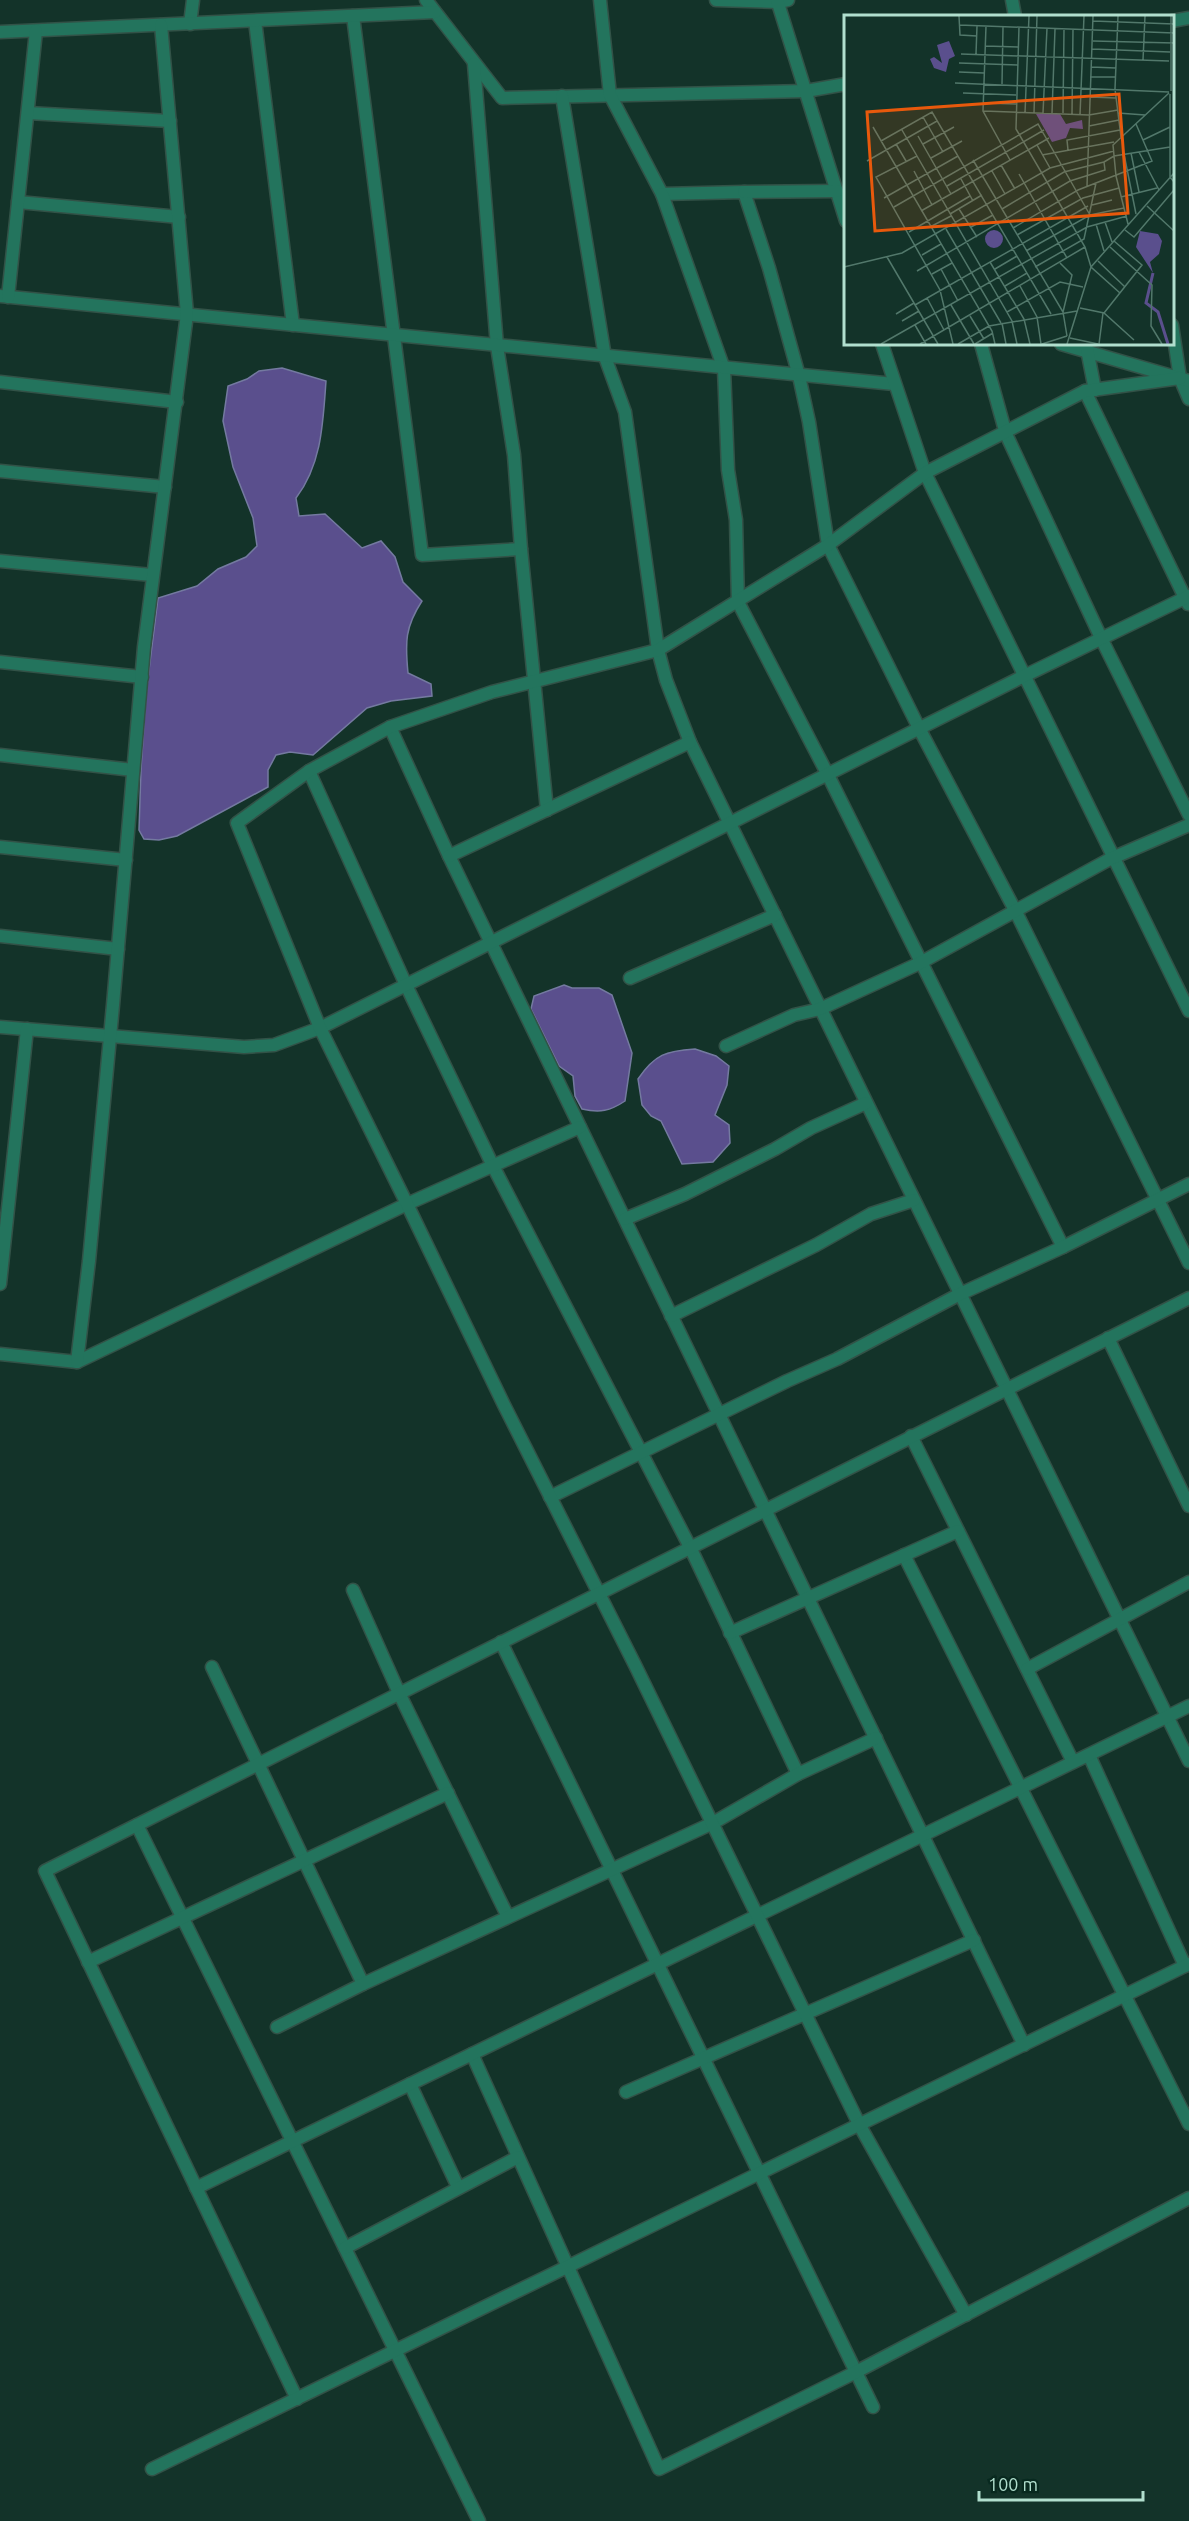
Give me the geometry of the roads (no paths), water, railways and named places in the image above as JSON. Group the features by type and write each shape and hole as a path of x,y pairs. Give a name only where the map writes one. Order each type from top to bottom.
{"street":[{"path":"190,24 193,0"},
{"path":"426,0 502,98 806,91 844,84"},
{"path":"600,0 610,94 662,194 724,369 728,470 736,520 738,602 828,775 1063,1247"},
{"path":"716,0 781,1 844,214"},
{"path":"1012,0 1015,15"},
{"path":"0,32 435,12"},
{"path":"353,16 422,555 521,549"},
{"path":"1174,21 1189,18"},
{"path":"255,21 293,325"},
{"path":"77,1362 110,1037 152,575 187,314 161,25"},
{"path":"36,31 18,202 4,296 724,369 894,384"},
{"path":"474,64 497,346 514,455 547,810"},
{"path":"562,96 605,357 625,412 658,650 666,680 690,742 1189,1761"},
{"path":"27,113 170,121"},
{"path":"662,194 837,191"},
{"path":"744,192 769,268 799,376 809,422 828,545 920,730 1016,912 1189,1263"},
{"path":"18,202 179,217"},
{"path":"1174,330 1189,399"},
{"path":"882,345 925,473 1189,1011"},
{"path":"981,345 1006,434 1102,639 1189,815"},
{"path":"1069,345 1086,347 1185,380"},
{"path":"0,1027 244,1047 274,1045 320,1028 1025,676 1188,600 1090,391 1086,347"},
{"path":"966,2315 860,2126 713,1823 320,1028 237,824 309,771 390,727 492,692 658,650 828,545 925,473 1090,391 1185,380"},
{"path":"0,382 177,402"},
{"path":"0,471 165,487"},
{"path":"0,561 152,575"},
{"path":"0,662 142,676"},
{"path":"390,727 448,856 1024,2045"},
{"path":"448,856 690,742"},
{"path":"0,755 134,770"},
{"path":"309,771 406,985 493,1166 690,1547 798,1774"},
{"path":"726,1046 794,1015 820,1009 920,963 1114,858 1189,825"},
{"path":"0,847 126,860"},
{"path":"630,978 775,915"},
{"path":"0,936 118,949"},
{"path":"0,1284 27,1029"},
{"path":"625,1219 685,1194 775,1149 810,1128 866,1103"},
{"path":"0,1354 77,1362 407,1204 580,1127"},
{"path":"550,1497 787,1381 837,1359 960,1294 1063,1247 1189,1184"},
{"path":"672,1316 816,1245 871,1214 914,1200"},
{"path":"297,2399 45,1871 1189,1298"},
{"path":"1108,1338 1189,1506"},
{"path":"911,1436 1073,1762"},
{"path":"730,1632 958,1531"},
{"path":"904,1555 1189,2124"},
{"path":"1027,1669 1189,1582"},
{"path":"353,1590 399,1693 508,1917"},
{"path":"501,1642 873,2407"},
{"path":"212,1667 363,1984"},
{"path":"196,2188 1189,1706"},
{"path":"277,2027 363,1984 713,1823 798,1774 876,1738"},
{"path":"152,2469 760,2175 1187,1965 1089,1755"},
{"path":"88,1962 448,1793"},
{"path":"137,1825 479,2521"},
{"path":"626,2092 974,1940"},
{"path":"472,2054 659,2469 856,2372 1189,2198"},
{"path":"410,2084 458,2187"},
{"path":"345,2248 518,2157"}]}
